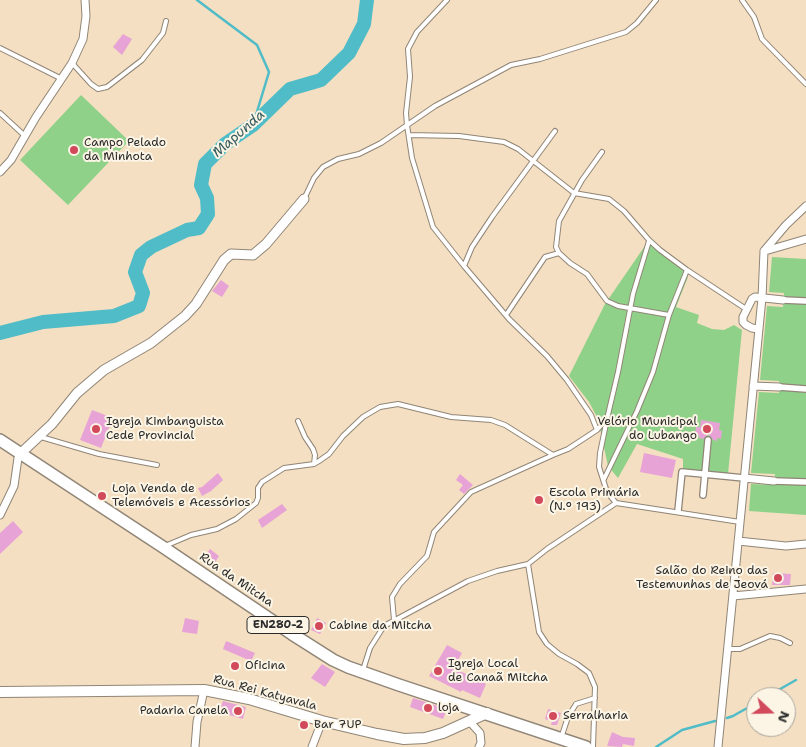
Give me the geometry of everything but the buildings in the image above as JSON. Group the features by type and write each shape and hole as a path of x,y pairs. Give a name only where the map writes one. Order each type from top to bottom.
{"main road":[{"name":"Rua da Mitcha","path":"0,440 333,660 362,672 586,747"},
{"name":"Rua Rei Katyavala","path":"0,692 204,690 249,700 404,743 443,733 487,714"}],"street":[{"path":"0,172 11,160 72,63 83,39 86,16 85,0"},
{"path":"0,515 14,486 20,454 52,424 78,393 104,370 151,343 184,316 196,304 224,260 231,254 252,255 266,244 304,199"},
{"path":"718,747 762,298 764,251 786,225 806,206"},
{"path":"764,251 806,239"},
{"path":"758,329 746,325 743,317 746,309 755,297 806,302"},
{"path":"753,386 806,389"},
{"path":"703,495 708,440"},
{"path":"678,511 682,472 806,482"},
{"path":"738,541 786,546 806,544"},
{"path":"733,596 806,589"},
{"path":"195,747 197,722 204,690"},
{"path":"312,747 322,721"},
{"path":"470,722 480,733 481,743 479,747"}],"lane":[{"path":"447,0 417,32 408,49 410,77 406,113 408,135 414,166 432,227 506,315 547,356 567,380 590,415 597,430"},
{"path":"304,199 314,178 323,167 338,159 359,154 373,147 464,89 511,65 540,59 626,32 637,23 656,0"},
{"path":"742,0 754,17 762,39 806,84"},
{"path":"72,63 98,89 107,87 142,60 163,33 166,21"},
{"path":"0,48 62,78"},
{"path":"0,113 25,136"},
{"path":"464,266 472,247 492,217 555,131"},
{"path":"408,135 459,136 504,142 518,149 574,194 609,198 624,211 649,240 687,270 746,309"},
{"path":"602,152 574,194 559,221 556,248 559,254 587,274 607,301 618,306 669,315"},
{"path":"649,240 630,308 607,419 600,467 607,492 616,503 740,522"},
{"path":"506,315 545,257 559,254"},
{"path":"604,480 650,380 669,315 687,270"},
{"path":"163,547 191,535 217,529 236,519 256,502 258,488 262,482 284,468 314,464 329,454 362,416 380,407 398,404 451,417 492,420 505,424 553,455"},
{"path":"394,620 392,597 400,584 427,556 434,532 471,492 568,449 597,430 607,419"},
{"path":"298,421 304,437 313,449 315,455 314,464"},
{"path":"39,436 102,455 157,465"},
{"path":"362,672 370,648 384,626 468,581 497,571 528,564 547,549 616,503"},
{"path":"528,564 539,632 547,644 559,654 590,672 595,687 593,747"},
{"path":"728,649 740,649 770,636 790,643"},
{"path":"560,738 568,716 576,704 595,698"}],"green space":[{"name":"Campo Pelado da Minhota","path":"81,95 129,141 68,205 20,160"},
{"path":"649,240 687,270 685,276 688,277 676,307 699,315 697,323 712,329 724,330 734,325 742,330 728,474 683,469 683,459 637,444 618,478 608,466 598,419 589,402 569,376 605,304"},
{"path":"772,257 806,259 806,515 749,511 751,484 774,485 775,474 751,473 759,392 779,393 779,381 760,380 767,306 783,307 784,293 769,292"}],"waterway":[{"path":"197,0 257,45 269,72 253,125"},
{"name":"Mapunda","path":"0,333 43,322 114,316 139,306 143,293 135,272 141,255 151,247 187,230 199,228 208,214 207,198 201,185 205,164 225,144 253,125 290,89 321,80 349,53 364,24 367,0"},
{"path":"784,687 796,680"},
{"path":"727,718 746,709"},
{"path":"656,747 682,730 715,721"}],"place":[{"name":"Campo Pelado da Minhota","path":"74,150"},
{"name":"Igreja Kimbanguista Cede Provincial","path":"96,429"},
{"name":"Velório Municipal do Lubango","path":"707,429"},
{"name":"Loja Venda de Telemóveis e Acessórios","path":"102,496"},
{"name":"Escola Primária (N.º 193)","path":"539,500"},
{"name":"Salão do Reino das Testemunhas de Jeová","path":"778,578"},
{"name":"Cabine da Mitcha","path":"319,626"},
{"name":"Oficina","path":"235,666"},
{"name":"Igreja Local de Canaã Mitcha","path":"438,671"},
{"name":"loja","path":"428,708"},
{"name":"Padaria Canela","path":"238,711"},
{"name":"Serralharia","path":"553,716"},
{"name":"Bar 7UP","path":"304,725"}]}
